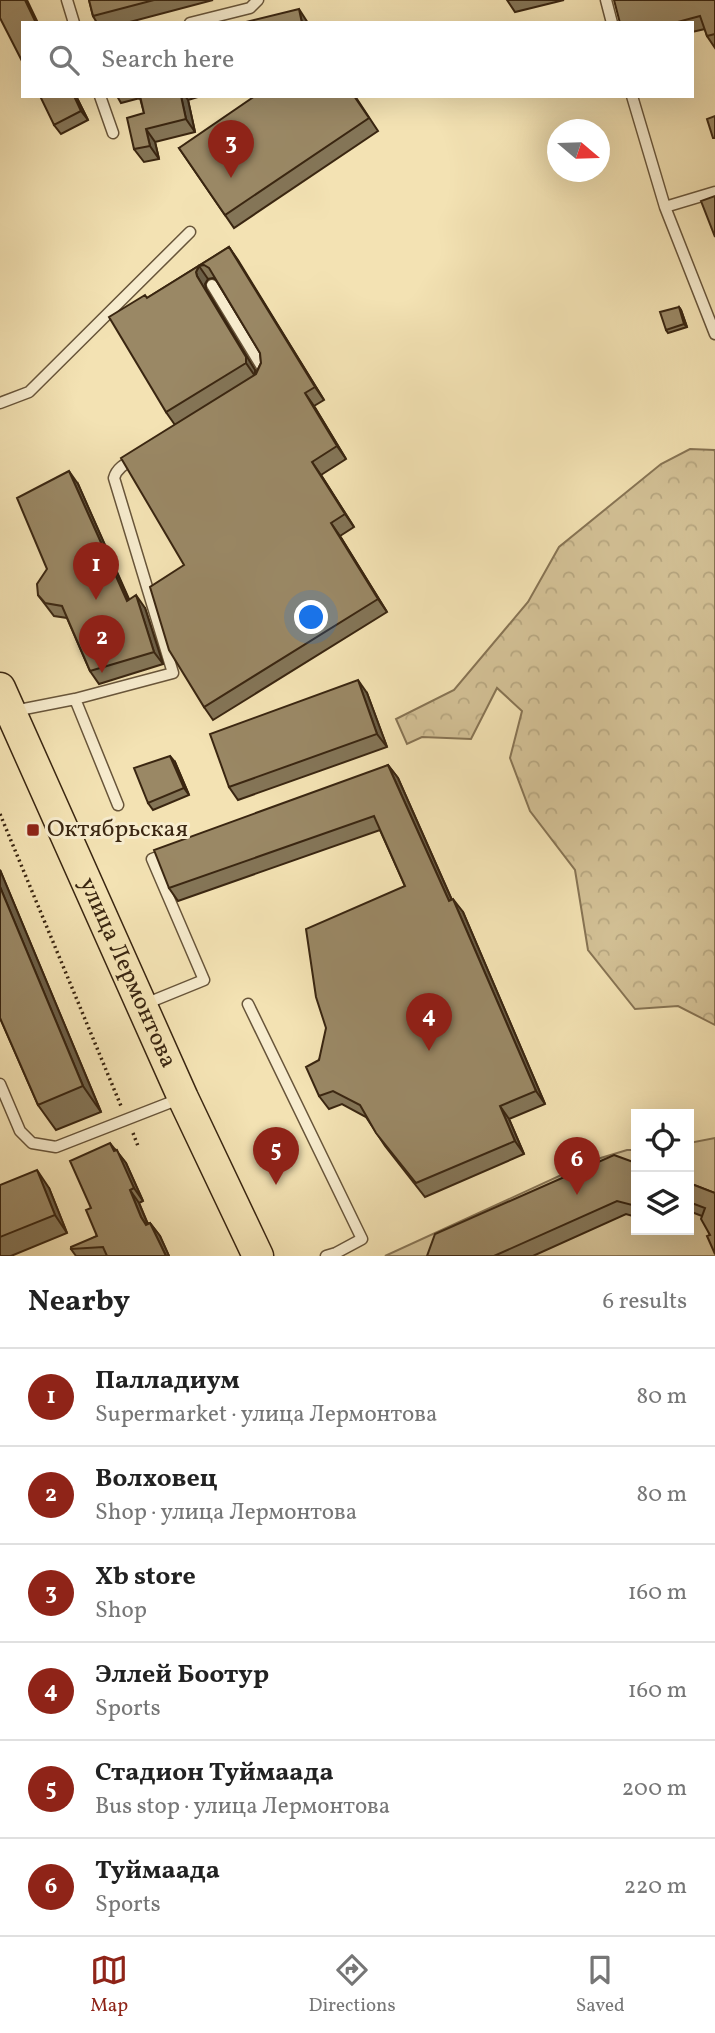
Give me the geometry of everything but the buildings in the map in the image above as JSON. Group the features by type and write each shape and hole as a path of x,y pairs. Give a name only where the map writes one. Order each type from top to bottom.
{"main road":[{"name":"улица Лермонтова","path":"5,699 183,1098 258,1256"}],"lane":[{"path":"67,0 73,21"},
{"path":"198,21 250,8 258,0"},
{"path":"606,0 611,21"},
{"path":"101,98 113,132"},
{"path":"633,98 665,207 715,334"},
{"path":"665,207 715,192"},
{"path":"0,403 29,392 190,232"},
{"path":"212,285 262,367 261,380 249,388"},
{"path":"5,699 75,699 173,673 114,478 120,468 144,453"},
{"path":"75,699 118,805"},
{"path":"142,1006 204,980 152,859 178,849"},
{"path":"248,1004 362,1239 326,1256"},
{"path":"0,1084 20,1131 32,1143 55,1147 183,1098"}],"path":[{"path":"0,814 138,1146"}],"green space":[{"path":"690,449 715,450 715,1025 678,1006 635,1009 588,950 575,870 530,811 510,758 522,711 497,688 471,739 422,737 407,744 396,719 454,690 528,602 559,547 661,464"},
{"path":"715,1138 715,1256 385,1256 594,1160 627,1150 631,1150 631,1235 694,1235 694,1142"}],"place":[{"name":"Xb store","path":"231,178"},
{"name":"Палладиум","path":"96,600"},
{"name":"Волховец","path":"102,673"},
{"name":"Октябрьская","path":"33,830"},
{"name":"Эллей Боотур","path":"429,1051"},
{"name":"Стадион Туймаада","path":"276,1185"},
{"name":"Туймаада","path":"577,1195"}]}
